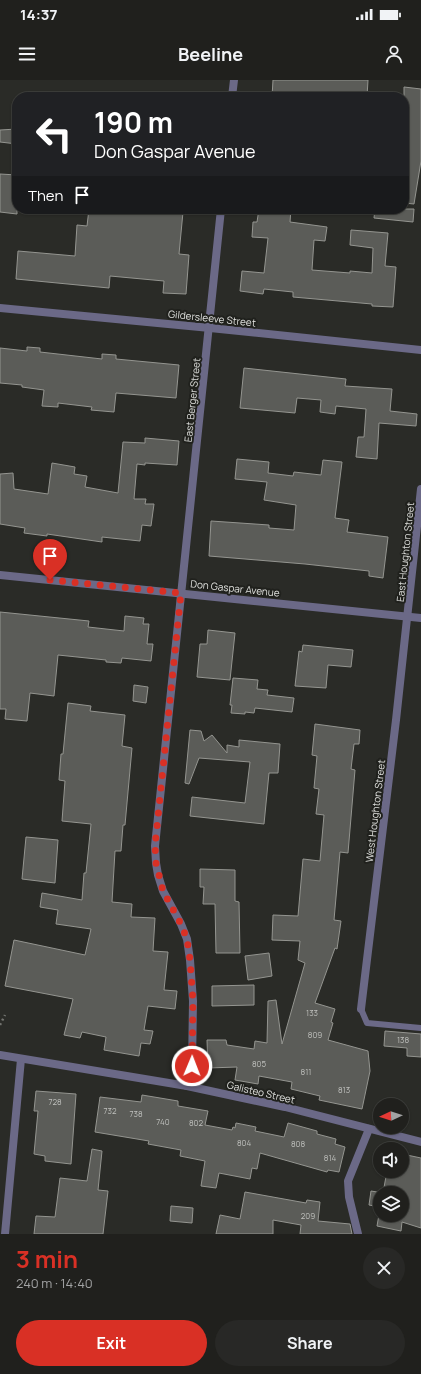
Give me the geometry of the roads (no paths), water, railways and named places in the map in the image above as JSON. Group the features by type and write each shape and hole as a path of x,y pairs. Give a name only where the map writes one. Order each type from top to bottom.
{"street":[{"path":"233,92 234,80"},
{"name":"East Berger Street","path":"186,1086 192,1066 193,1001 190,960 187,939 184,931 163,891 158,876 155,846 210,328 221,214"},
{"name":"Gildersleeve Street","path":"0,308 421,350"},
{"name":"East Houghton Street","path":"408,616 421,489"},
{"name":"Don Gaspar Avenue","path":"0,575 421,618"},
{"name":"West Houghton Street","path":"361,1009 408,616"},
{"name":"Galisteo Street","path":"0,1055 186,1086 285,1107 421,1142"},
{"path":"5,1234 21,1059"},
{"path":"358,1234 349,1197 348,1181 369,1129"}],"lane":[{"path":"361,1009 367,1023 421,1028"}]}
